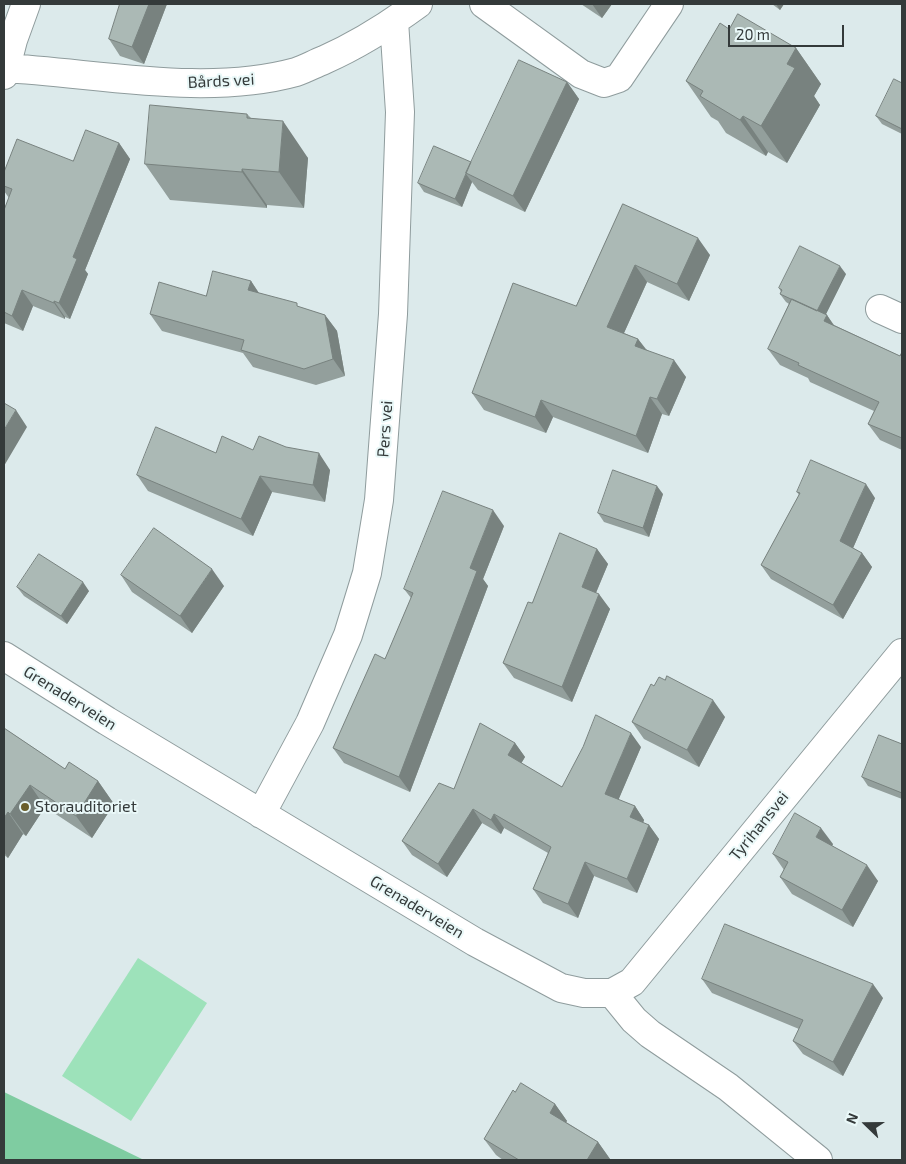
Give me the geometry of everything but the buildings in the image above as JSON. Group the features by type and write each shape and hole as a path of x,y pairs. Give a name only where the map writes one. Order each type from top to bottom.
{"street":[{"name":"Bårds vei","path":"26,4 4,70 178,83 212,83 274,77 298,72 352,47 418,4"},
{"path":"484,4 581,74 604,83 619,78 669,4"},
{"name":"Pers vei","path":"261,814 310,723 348,635 367,573 379,500 393,314 400,112 394,21"},
{"name":"Tyrihansvei","path":"612,993 632,982 659,951 902,653"},
{"name":"Grenaderveien","path":"4,656 107,721 475,942 561,988 584,993 612,993"},
{"path":"612,993 634,1020 650,1034 728,1087 818,1160"}],"green space":[{"path":"138,958 207,1003 131,1121 62,1076"},
{"path":"4,1092 144,1160 4,1160"}],"place":[{"name":"Storauditoriet","path":"25,807"}]}
